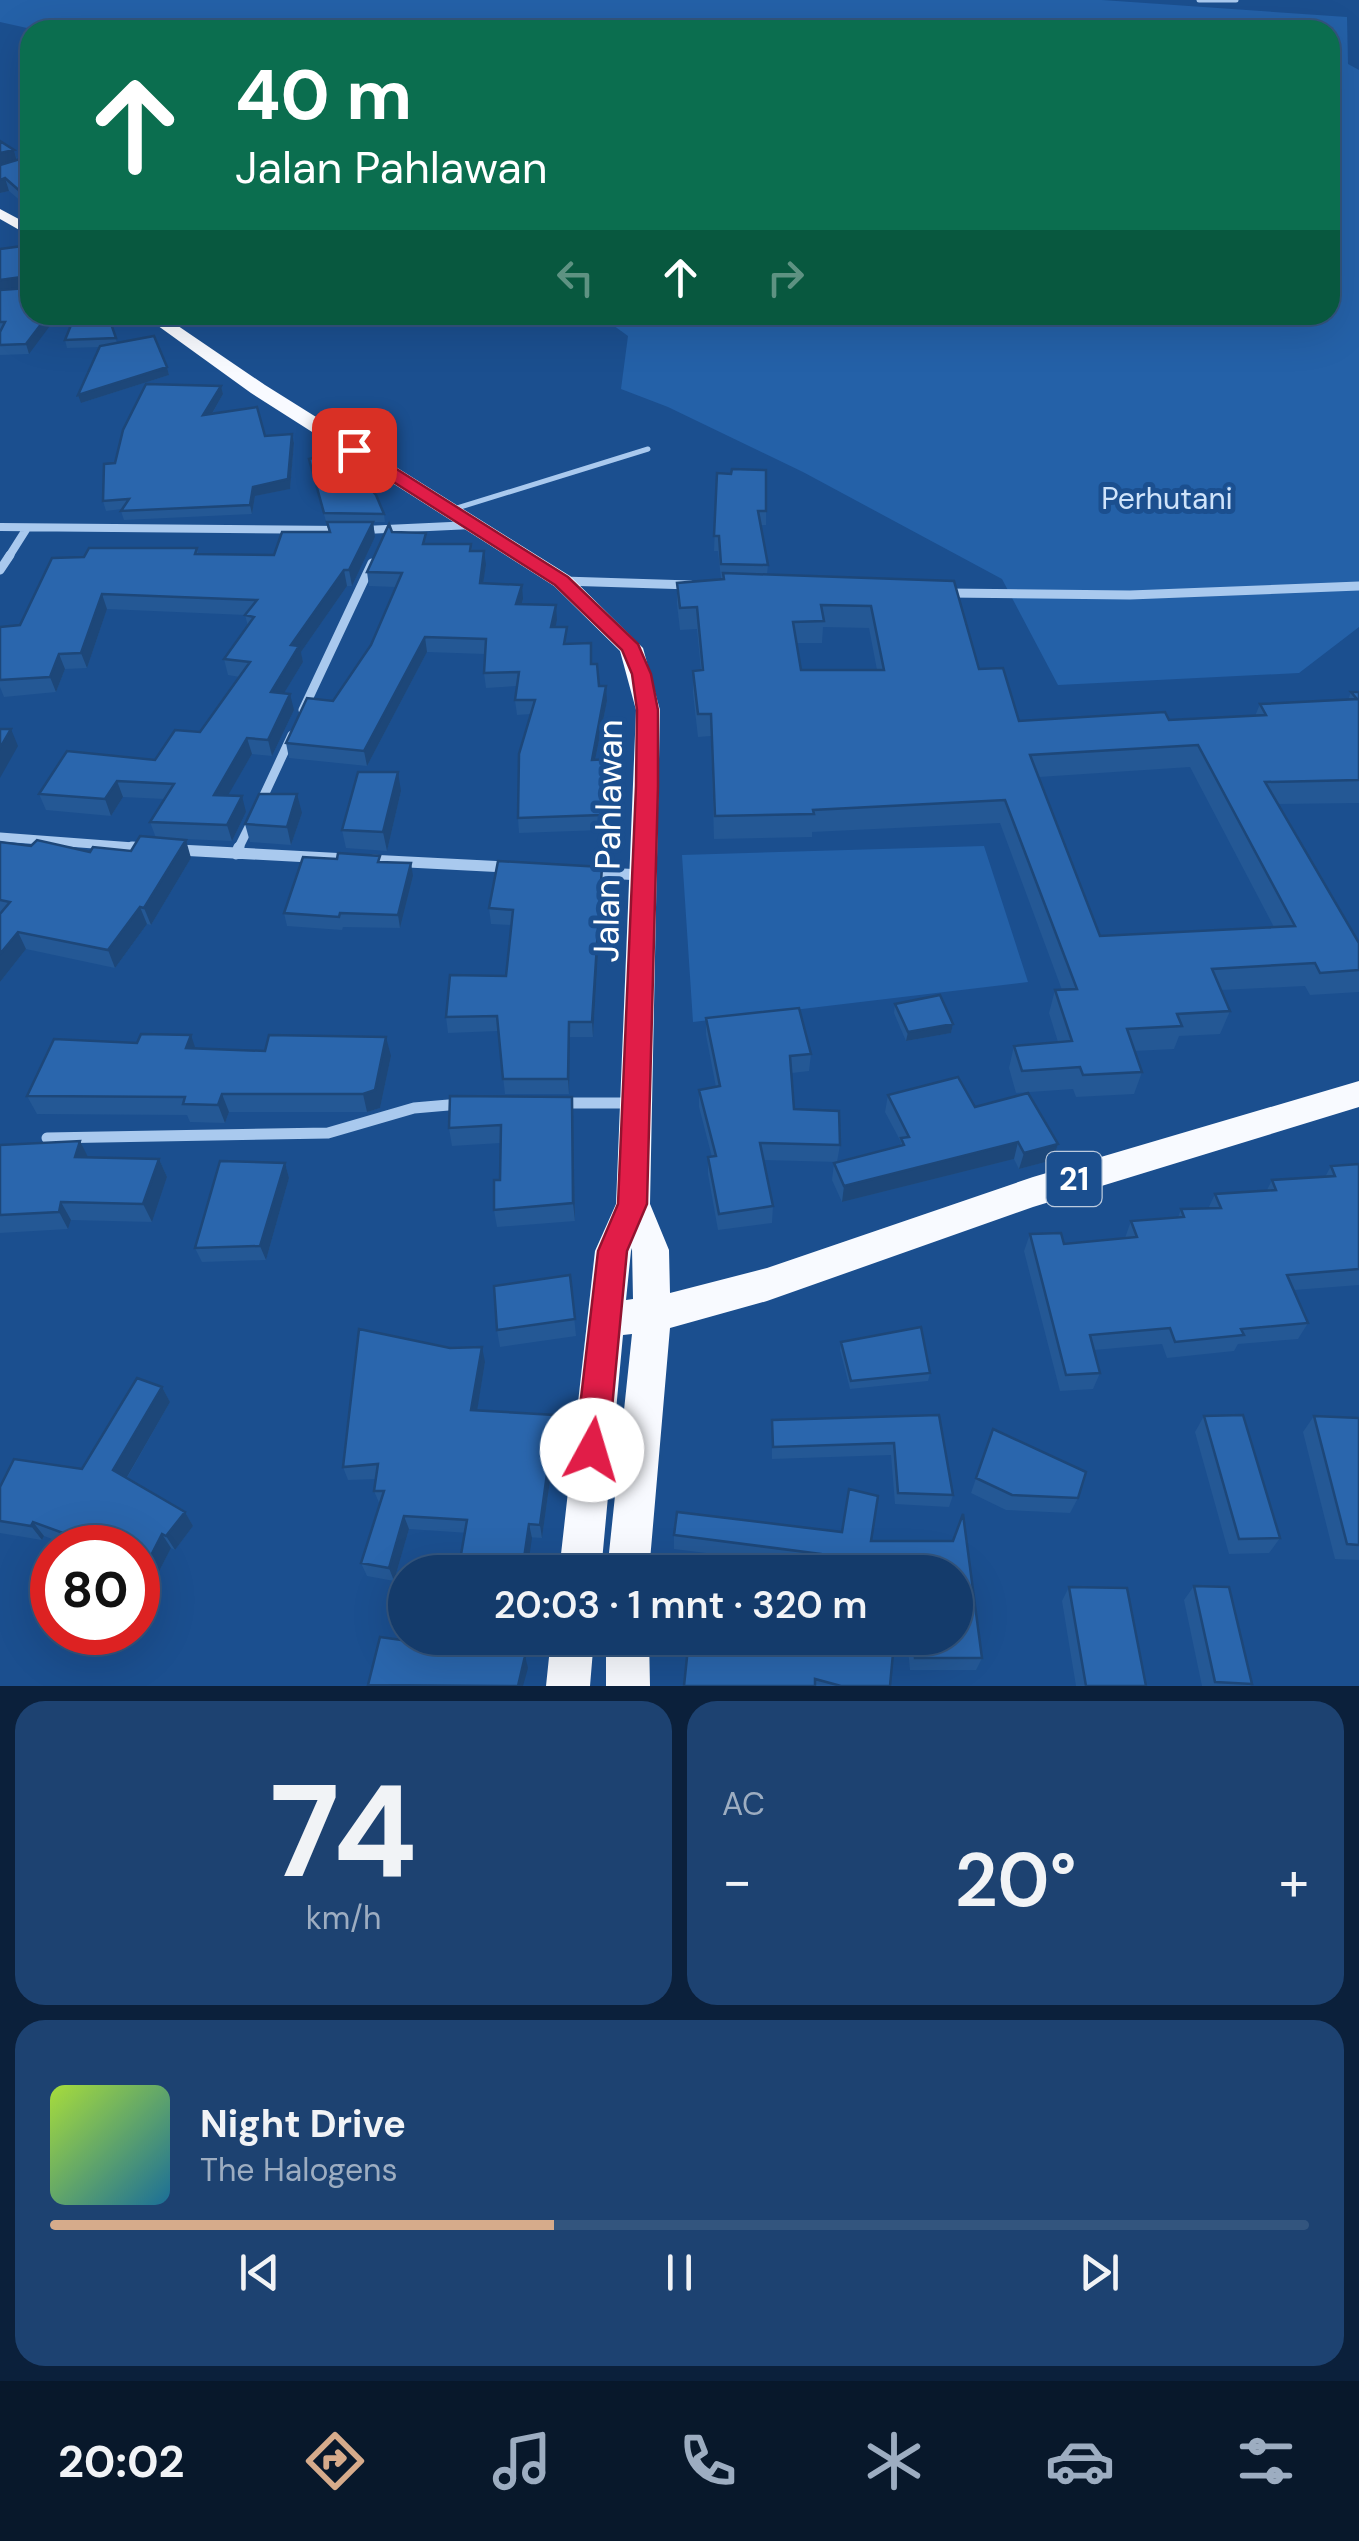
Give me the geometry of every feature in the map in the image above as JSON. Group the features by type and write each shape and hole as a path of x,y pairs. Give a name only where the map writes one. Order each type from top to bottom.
{"highway":[{"name":"Jalan Pahlawan","path":"165,325 562,581 631,648 642,674 648,710 632,1204"},
{"name":"21","path":"606,1319 652,1316 1149,1154 1359,1094"},
{"path":"629,1555 652,1316 651,1250 632,1204"},
{"path":"582,1555 613,1251 632,1204"},
{"path":"588,1482 634,1482"},
{"path":"568,1686 571,1655"},
{"path":"628,1655 628,1686"}],"street":[{"path":"1199,0 1236,0"},
{"path":"0,527 387,530 473,525"},
{"path":"0,570 27,528"},
{"path":"236,854 387,530"},
{"path":"562,581 694,585"},
{"path":"930,592 1130,595 1359,586"},
{"path":"0,837 236,854 527,868"},
{"path":"566,870 642,874"},
{"path":"47,1138 328,1134 414,1108 471,1103"},
{"path":"544,1103 636,1104"}],"lane":[{"path":"450,510 648,449"}],"green space":[{"name":"Perhutani","path":"0,0 1102,0 1347,17 1348,64 1359,70 1359,627 1299,673 1058,685 1002,579 803,472 668,407 621,389 628,336 613,325 1340,325 1340,20 20,20 20,26 0,22"},
{"path":"984,846 1028,982 693,1022 682,855"}],"building":[{"path":"0,141 14,150 0,153"},
{"path":"20,159 20,191 5,178 0,180 0,165"},
{"path":"20,246 20,277 0,280 0,249"},
{"path":"20,289 20,325 40,325 26,344 0,345 5,322 0,322 0,290"},
{"path":"71,325 111,325 116,338 65,340"},
{"path":"154,336 167,367 78,395 100,346"},
{"path":"146,384 221,386 203,415 257,407 265,436 292,434 288,479 253,487 250,505 121,511 129,499 103,501 104,464 115,463 123,430"},
{"path":"337,452 376,495 384,514 324,513 309,459"},
{"path":"732,469 766,470 766,511 758,511 768,565 721,564 719,536 714,536 717,473 731,474"},
{"path":"327,522 373,522 349,570 344,570 291,645 299,646 271,692 290,694 268,740 247,738 214,795 242,796 227,825 150,822 174,784 117,781 105,799 39,794 67,751 155,760 175,730 200,732 250,662 224,659 254,617 245,615 257,600 102,594 81,653 59,654 50,677 0,680 0,627 20,625 52,558 84,557 89,548 197,548 195,554 274,555 282,532 330,532"},
{"path":"389,524 392,532 426,533 423,544 471,544 470,551 484,551 480,583 522,585 516,604 556,605 551,627 567,627 564,644 591,643 591,664 597,664 599,686 606,686 592,760 613,759 615,789 602,789 601,815 518,818 519,754 535,700 515,700 519,672 484,673 486,639 425,637 364,751 286,743 307,698 333,701 371,645 402,573 367,572"},
{"path":"723,573 954,581 979,669 1003,668 1019,721 1165,712 1169,720 1266,715 1260,704 1357,699 1351,692 1359,692 1359,780 1265,782 1359,943 1359,970 1320,973 1315,963 1212,969 1230,1011 1177,1014 1182,1026 1127,1029 1142,1072 1083,1075 1080,1067 1022,1071 1014,1046 1072,1041 1055,990 1077,989 1005,800 813,810 814,814 715,816 711,714 698,714 693,671 703,670 697,607 680,608 677,583 724,579","holes":["821,605 871,606 884,670 801,670 793,622 824,621","1198,745 1295,926 1100,936 1030,755"]},
{"path":"0,729 11,729 0,748"},
{"path":"358,772 398,772 383,832 342,830"},
{"path":"259,794 297,794 287,827 245,824"},
{"path":"140,836 186,840 144,908 140,907 108,950 18,932 0,954 0,914 10,902 0,900 0,842 31,846 37,840 90,852 93,847 131,851"},
{"path":"338,853 380,856 378,862 411,863 398,915 340,913 339,917 284,913 303,857 337,859"},
{"path":"498,861 602,867 592,1022 569,1022 568,1079 503,1079 497,1016 446,1017 450,975 506,976 513,910 489,908"},
{"path":"940,995 953,1024 908,1032 895,1004"},
{"path":"799,1008 811,1054 790,1056 794,1109 839,1111 840,1145 760,1143 773,1206 719,1214 708,1157 716,1156 699,1090 720,1086 706,1018"},
{"path":"141,1034 191,1035 186,1048 265,1051 269,1035 386,1037 375,1090 363,1094 222,1094 218,1105 183,1104 185,1097 27,1096 54,1039 137,1043"},
{"path":"958,1077 975,1107 1028,1093 1058,1144 1024,1153 1018,1142 844,1186 834,1163 904,1145 901,1138 909,1137 888,1095"},
{"path":"450,1096 572,1097 573,1203 494,1210 494,1180 500,1180 501,1125 449,1128"},
{"path":"80,1141 75,1157 159,1159 143,1204 61,1202 59,1212 0,1215 0,1145"},
{"path":"220,1161 285,1163 260,1246 195,1248"},
{"path":"1359,1164 1359,1269 1287,1275 1308,1323 1241,1329 1244,1335 1175,1342 1170,1328 1090,1335 1100,1373 1066,1375 1030,1234 1061,1233 1064,1244 1137,1237 1131,1221 1184,1217 1181,1209 1221,1208 1215,1194 1276,1190 1272,1180 1335,1176 1331,1166"},
{"path":"570,1275 575,1319 497,1330 494,1286"},
{"path":"921,1327 930,1373 851,1381 841,1342"},
{"path":"359,1329 450,1348 482,1347 471,1410 555,1415 540,1525 529,1524 524,1555 461,1555 467,1520 404,1516 393,1555 388,1555 388,1568 361,1563 384,1491 374,1491 378,1464 343,1467"},
{"path":"137,1378 162,1387 113,1470 185,1512 166,1536 162,1534 160,1538 160,1525 33,1522 30,1526 0,1521 0,1487 14,1459 82,1469"},
{"path":"939,1415 953,1495 898,1493 894,1443 773,1447 772,1420"},
{"path":"1243,1415 1280,1538 1239,1539 1204,1416"},
{"path":"1314,1416 1359,1418 1359,1545 1347,1544"},
{"path":"993,1429 1086,1472 1078,1498 1012,1495 976,1478"},
{"path":"849,1489 878,1496 871,1541 953,1541 963,1514 968,1555 825,1555 674,1535 677,1512 842,1532"},
{"path":"1194,1586 1229,1587 1252,1684 1215,1682"},
{"path":"1069,1587 1127,1588 1146,1686 1086,1686"},
{"path":"973,1590 982,1658 915,1655 973,1655"},
{"path":"380,1637 388,1638 388,1655 525,1656 518,1686 368,1685"},
{"path":"687,1655 893,1655 890,1686 841,1686 815,1679 815,1686 684,1686"}],"route":[{"path":"354,450 562,581 631,648 642,674 648,710 647,786 632,1204 613,1251 592,1450"}]}
